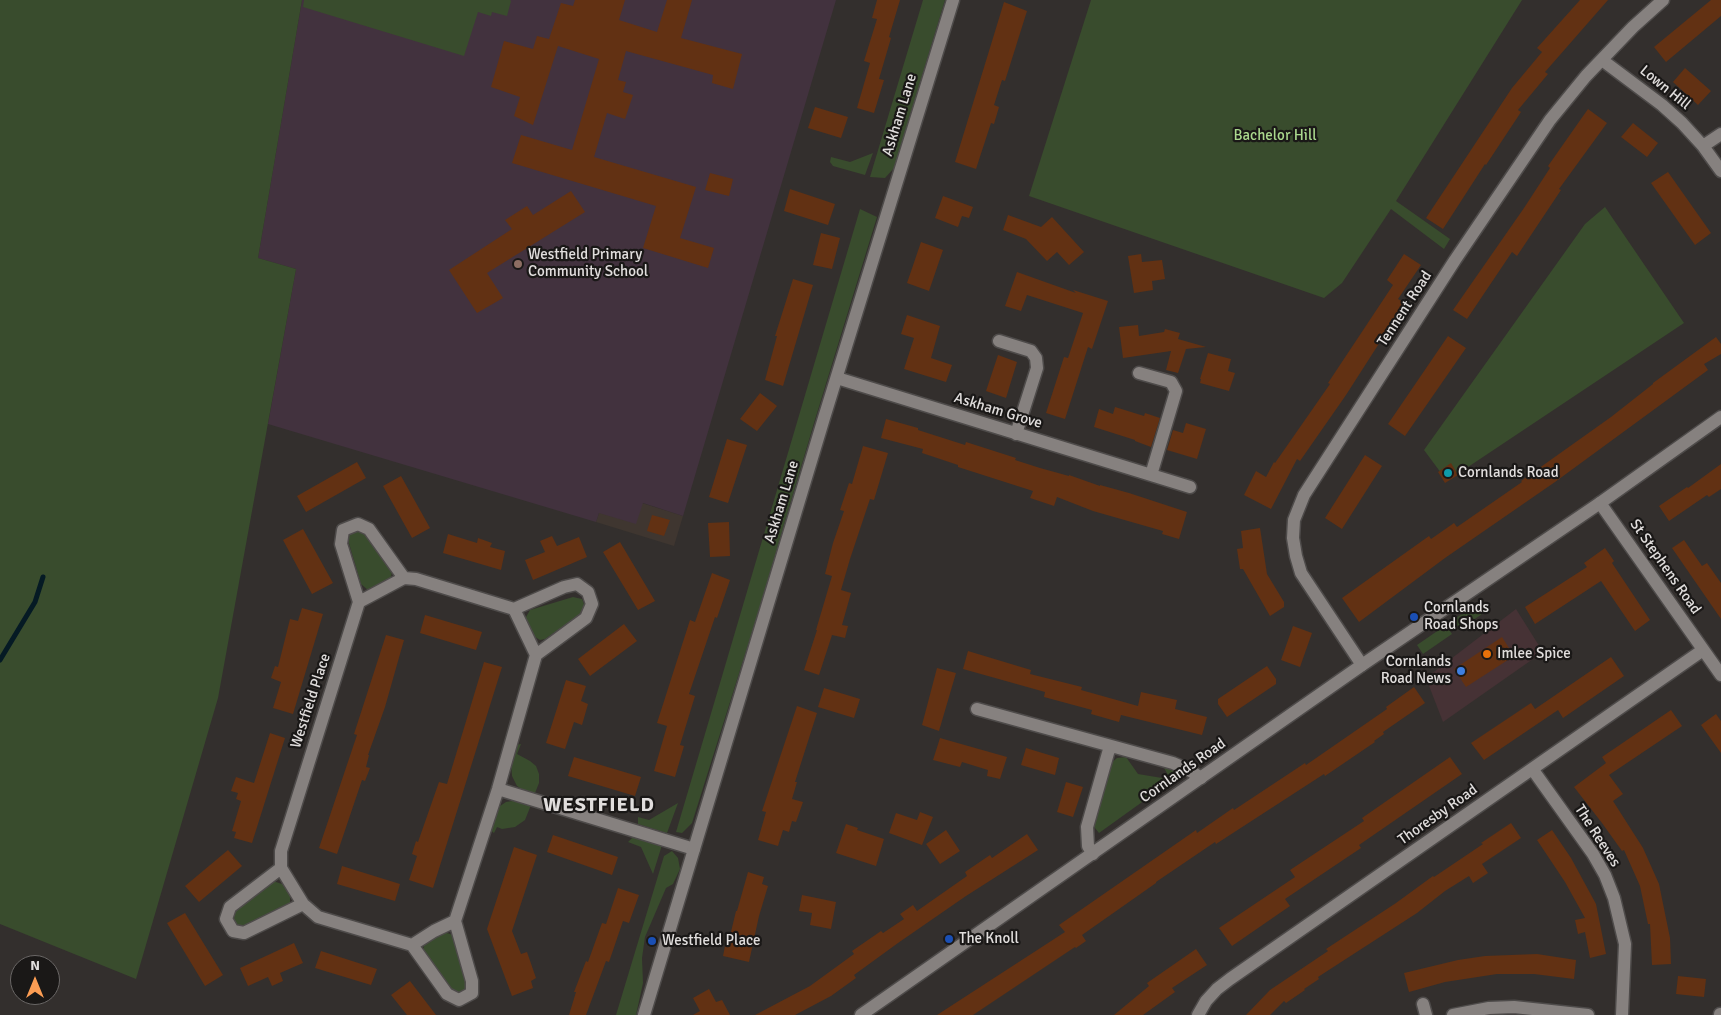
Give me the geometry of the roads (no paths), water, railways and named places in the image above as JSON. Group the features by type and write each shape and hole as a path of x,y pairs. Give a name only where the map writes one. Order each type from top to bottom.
{"street":[{"name":"Askham Lane","path":"644,1015 952,0"},
{"name":"Tennent Road","path":"1362,665 1301,573 1293,538 1294,520 1304,495 1521,160 1571,93 1633,27 1663,0"},
{"name":"Lown Hill","path":"1602,60 1662,105 1682,123 1703,146 1721,171"},
{"path":"1703,146 1721,134"},
{"path":"999,340 1031,351 1036,358 1037,368 1016,434"},
{"path":"1139,373 1172,382 1176,391 1151,475"},
{"name":"Askham Grove","path":"836,378 1190,487"},
{"name":"Cornlands Road","path":"861,1015 1362,665 1600,503 1721,417"},
{"name":"St Stephens Road","path":"1600,503 1721,675"},
{"path":"304,904 244,934 233,930 226,919 230,906 280,868 304,904 318,917 412,945 447,994 459,1000 472,993 472,981 455,921 498,789 536,655 586,618 592,604 588,592 577,584 564,587 514,609 416,579 404,578 359,602 342,544 343,530 358,524 369,529 404,578"},
{"name":"Westfield Place","path":"280,868 281,851 359,602"},
{"path":"514,609 536,655"},
{"name":"Thoresby Road","path":"1198,1015 1206,1001 1230,979 1703,650"},
{"path":"977,709 1173,763 1201,778"},
{"path":"1093,854 1088,846 1087,827 1110,746"},
{"name":"The Reeves","path":"1533,770 1593,854 1605,875 1614,898 1625,944 1622,1015"},
{"path":"498,789 694,849"},
{"path":"412,945 434,931 455,921"},
{"path":"1453,1015 1489,1008 1514,1007 1588,1015"}],"waterway":[{"path":"0,660 35,602 43,577"}],"place":[{"name":"Westfield Primary Community School","path":"518,264"},
{"name":"Cornlands Road","path":"1448,473"},
{"name":"Cornlands Road Shops","path":"1414,617"},
{"name":"Imlee Spice","path":"1487,654"},
{"name":"Cornlands Road News","path":"1461,671"},
{"name":"The Knoll","path":"949,939"},
{"name":"Westfield Place","path":"652,941"}],"district":[{"name":"WESTFIELD","path":"599,806"}],"park label":[{"name":"Bachelor Hill","path":"1275,136"}]}
